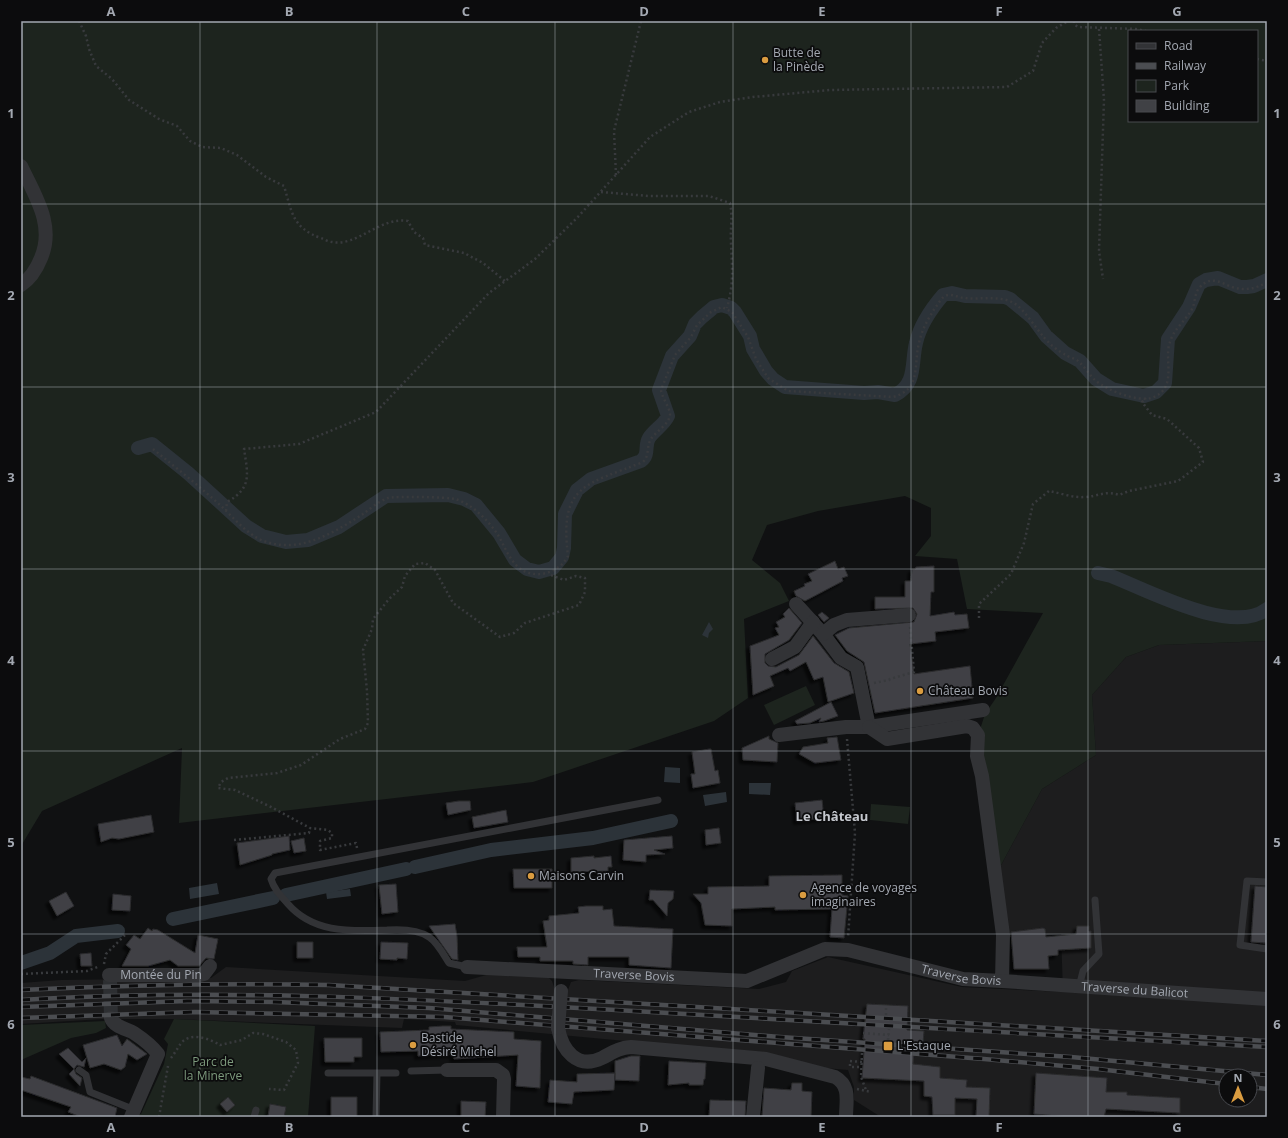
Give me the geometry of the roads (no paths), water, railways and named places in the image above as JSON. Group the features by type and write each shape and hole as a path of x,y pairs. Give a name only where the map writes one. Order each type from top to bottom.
{"street":[{"path":"21,166 45,220 47,232 46,248 38,266 21,285"},
{"path":"796,604 813,622 841,658 858,667 869,727"},
{"path":"823,634 834,625 847,620 908,616"},
{"path":"772,659 795,647 813,622"},
{"path":"779,735 846,726 869,727 983,710"},
{"name":"Traverse Bovis","path":"467,967 562,973 747,981 826,949 848,950 962,978 1002,981 1003,935 982,776 977,756 978,735 973,728 967,726 886,739 869,727"},
{"name":"Montée du Pin","path":"108,973 200,975 204,974 210,966"},
{"path":"562,973 558,1028 562,1046 577,1059 584,1061 602,1058 615,1050 631,1047 766,1059 835,1077 844,1083 847,1089 846,1117"},
{"name":"Traverse du Balicot","path":"1002,981 1267,999"},
{"path":"111,1018 115,1024 134,1033 153,1047 158,1054 133,1113"},
{"path":"753,1117 758,1068"},
{"path":"447,1070 496,1070 503,1074 503,1117"}],"lane":[{"name":"Traverse Bovis","path":"467,967 449,964 430,937 419,932 402,930 336,930 319,925 294,910 273,888 271,879 275,873 658,800"},
{"path":"1267,882 1247,881 1240,944 1267,949"},
{"path":"1079,986 1083,971 1099,954 1095,900"},
{"path":"79,1070 86,1074 90,1092 133,1113"},
{"path":"411,1071 447,1070"},
{"path":"328,1074 396,1073"},
{"path":"376,1074 376,1117"}],"waterway":[{"path":"138,448 152,444 188,473 246,526 262,536 286,542 308,540 339,527 386,496 448,495 464,499 476,505 499,533 515,560 527,569 539,572 553,568 562,557 564,548 565,514 577,490 591,479 641,461 644,458 649,438 668,416 659,390 672,356 690,336 695,324 714,307 722,305 731,308 735,312 750,336 753,349 766,371 773,379 785,387 864,393 878,392 895,395 907,385 910,379 916,343 920,330 930,312 943,295 952,293 965,296 1005,297 1010,299 1033,318 1046,336 1065,353 1080,361 1096,379 1112,389 1144,396 1156,392 1165,383 1168,339 1189,307 1199,284 1206,280 1218,278 1240,287 1247,287 1254,286 1267,280"},
{"path":"1098,573 1111,576 1189,608 1212,614 1233,617 1252,616 1267,609"},
{"path":"415,867 491,850 593,838 671,821"},
{"path":"286,895 406,869"},
{"path":"173,919 273,898"},
{"path":"21,963 50,953 76,936 118,931"}],"tunnel":[{"path":"110,980 111,1018"}],"railway":[{"path":"21,990 175,985 329,985 1267,1041"},
{"path":"21,1000 170,995 318,996 616,1010 1267,1047"},
{"path":"21,1007 187,1001 275,1002 429,1008 780,1037 1071,1057 1267,1075"},
{"path":"21,1018 195,1012 444,1017 984,1059 1098,1069 1218,1083"},
{"path":"1258,1088 1267,1089"}],"place":[{"name":"Butte de la Pinède","path":"765,60"},
{"name":"Château Bovis","path":"920,691"},
{"name":"Maisons Carvin","path":"531,876"},
{"name":"Agence de voyages imaginaires","path":"803,895"},
{"name":"Bastide Désiré Michel","path":"413,1045"},
{"name":"L'Estaque","path":"888,1046"}],"district":[{"name":"Le Château","path":"832,816"}],"park label":[{"name":"Parc de la Minerve","path":"213,1069"}]}
